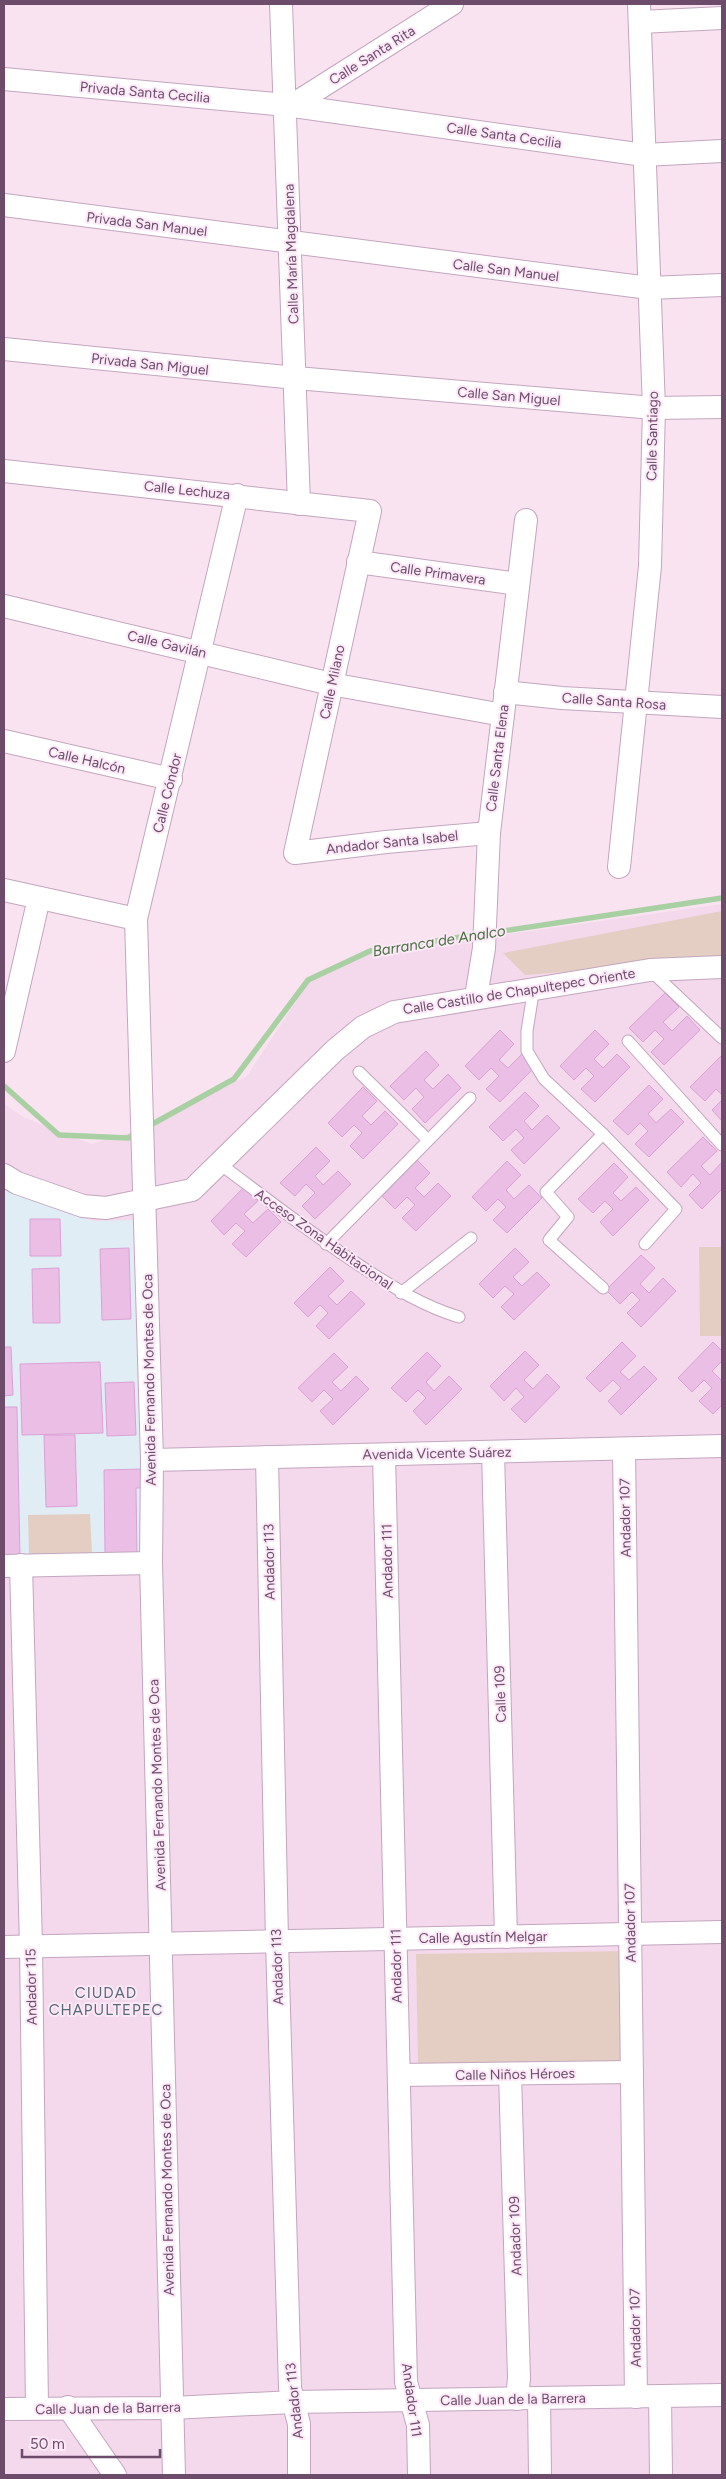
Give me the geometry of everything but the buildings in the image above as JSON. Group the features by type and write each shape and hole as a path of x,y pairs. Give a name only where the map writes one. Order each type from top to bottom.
{"street":[{"name":"Calle María Magdalena","path":"281,4 288,105 300,504"},
{"name":"Calle Santa Rita","path":"288,105 452,4"},
{"path":"639,13 722,18"},
{"name":"Calle Santiago","path":"619,867 638,703 650,566 654,408 639,13"},
{"name":"Privada Santa Cecilia","path":"4,79 288,105"},
{"name":"Calle Santa Cecilia","path":"288,105 644,155 722,151"},
{"name":"Privada San Manuel","path":"4,205 291,243"},
{"name":"Calle San Manuel","path":"291,243 649,288 722,285"},
{"name":"Privada San Miguel","path":"4,349 296,378"},
{"name":"Calle San Miguel","path":"296,378 654,408 722,406"},
{"name":"Calle Lechuza","path":"4,471 370,511"},
{"name":"Calle Cóndor","path":"142,1095 136,919 237,495"},
{"name":"Calle Milano","path":"295,853 370,511"},
{"name":"Calle Santa Elena","path":"476,997 484,948 488,832 526,520"},
{"name":"Calle Primavera","path":"358,562 518,584"},
{"name":"Calle Gavilán","path":"4,606 331,684"},
{"path":"331,684 503,715"},
{"name":"Calle Santa Rosa","path":"505,692 638,703 722,707"},
{"name":"Calle Halcón","path":"4,741 171,778"},
{"name":"Andador Santa Isabel","path":"295,853 488,832"},
{"path":"4,890 136,919"},
{"path":"4,1051 39,898"},
{"name":"Calle Castillo de Chapultepec Oriente","path":"4,1175 17,1183 83,1206 106,1208 192,1190 335,1050 363,1027 394,1012 534,987 650,970 722,967"},
{"name":"Avenida Fernando Montes de Oca","path":"142,1095 152,1460 151,1563 174,2475"},
{"name":"Avenida Vicente Suárez","path":"152,1460 722,1446"},
{"name":"Andador 107","path":"624,1449 636,2397"},
{"name":"Calle 109","path":"493,1452 506,1937"},
{"name":"Andador 111","path":"384,1455 406,2382 418,2425 419,2475"},
{"name":"Andador 113","path":"267,1457 277,1941 290,2378 299,2424 300,2475"},
{"path":"12,1565 151,1563"},
{"name":"Andador 115","path":"12,1565 31,1946 37,2408"},
{"name":"Calle Agustín Melgar","path":"4,1947 722,1932"},
{"name":"Calle Niños Héroes","path":"398,2075 632,2072"},
{"name":"Andador 109","path":"510,2074 520,2378 528,2399 540,2475"},
{"name":"Calle Juan de la Barrera","path":"4,2409 68,2407 172,2408 294,2402 722,2395"},
{"path":"660,2396 661,2475"},
{"path":"68,2407 115,2475"}],"lane":[{"path":"650,970 722,1038"},
{"path":"534,987 527,1031 527,1051 544,1079 603,1134 676,1209 645,1244"},
{"path":"628,1041 720,1137"},
{"path":"358,1072 428,1140"},
{"path":"326,1244 470,1098"},
{"path":"603,1134 546,1192 568,1216 549,1240 603,1288"},
{"name":"Acceso Zona Habitacional","path":"220,1164 326,1244 401,1292 432,1309 459,1317"},
{"path":"401,1292 471,1238"}],"shaded area":[{"path":"722,904 722,2475 4,2475 4,1104 23,1117 92,1144 142,1129 247,1076 310,980 368,954"},
{"path":"722,911 722,960 525,975 503,953"},
{"path":"4,1190 69,1214 94,1221 137,1220 146,1563 4,1565"},
{"path":"699,1247 722,1247 722,1336 700,1336"},
{"path":"90,1514 92,1553 29,1554 28,1515"},
{"path":"630,1951 632,2062 418,2065 416,1954"}],"waterway":[{"name":"Barranca de Analco","path":"490,933 722,898"},
{"name":"Barranca de Analco","path":"147,1127 234,1079 308,980 370,951 480,934"},
{"name":"Barranca de Analco","path":"4,1086 59,1135 128,1138 137,1133"}],"district":[{"name":"CIUDAD CHAPULTEPEC","path":"106,2002"}]}
